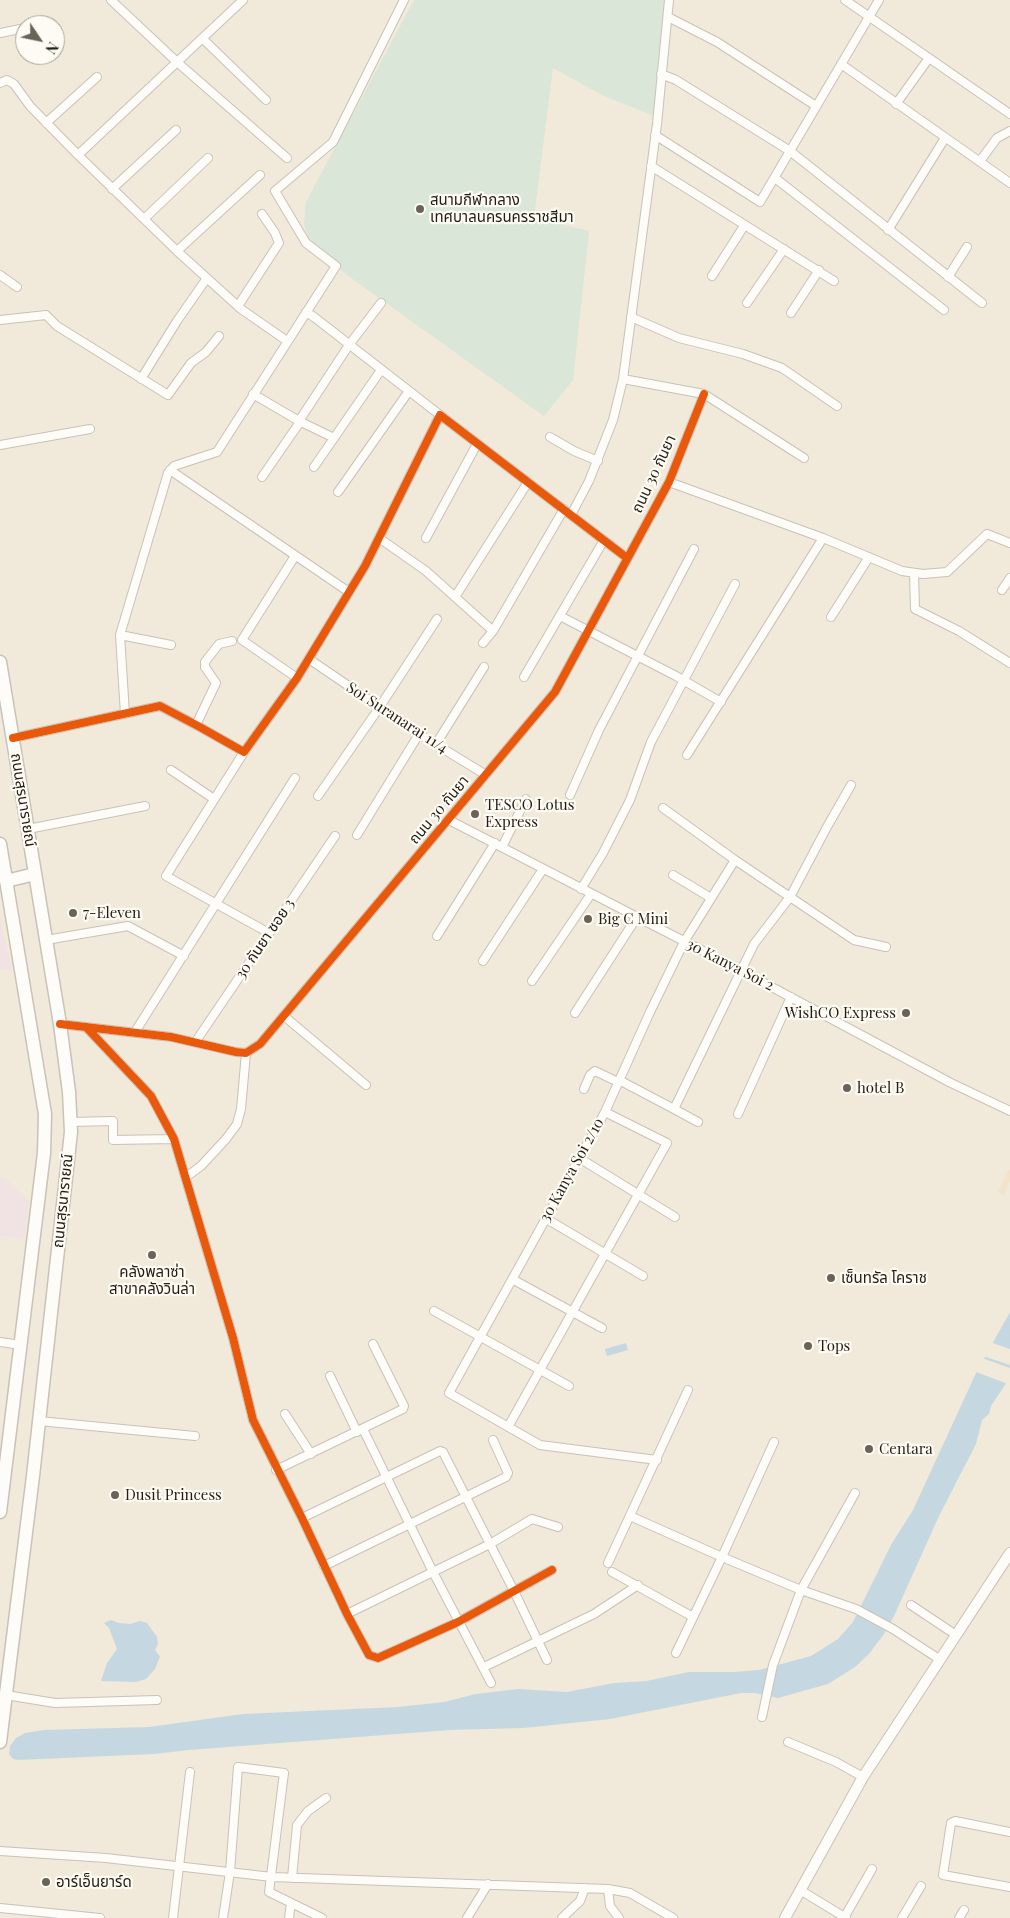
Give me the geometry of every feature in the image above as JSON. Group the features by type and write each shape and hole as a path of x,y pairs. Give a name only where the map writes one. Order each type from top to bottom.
{"main road":[{"name":"ถนนสุรนารายณ์","path":"0,662 60,1024 69,1092 70,1122 66,1176 39,1421 6,1695 1,1720 0,1742"},
{"name":"ถนนสุรนารายณ์","path":"0,844 3,882 45,1114 44,1153 2,1472 0,1512"},
{"path":"3,882 35,874"}],"street":[{"path":"111,0 177,62 287,158"},
{"path":"78,155 243,0"},
{"path":"125,714 120,634 170,470 174,466 217,452 336,266 306,243 275,191 334,142 404,0"},
{"path":"572,516 598,461 613,420 622,379 655,135 669,0"},
{"path":"845,0 1010,114"},
{"path":"655,135 760,202 879,0"},
{"path":"668,17 717,42 816,106"},
{"path":"0,33 15,30"},
{"path":"203,39 266,100"},
{"path":"896,104 929,58"},
{"path":"840,64 1010,183"},
{"path":"661,74 676,80 790,151 982,303"},
{"path":"46,123 97,77"},
{"path":"0,83 7,80 14,84 30,106 46,123 144,220 238,306 287,341"},
{"path":"112,189 176,130"},
{"path":"980,162 997,138 1010,131"},
{"path":"888,230 945,138"},
{"path":"144,220 208,158"},
{"path":"651,166 834,281"},
{"path":"177,251 260,175"},
{"path":"775,178 944,310"},
{"path":"238,306 279,243 275,233 262,214"},
{"path":"712,276 744,226"},
{"path":"948,277 967,247"},
{"path":"747,303 784,249"},
{"path":"790,313 819,270"},
{"path":"0,275 17,288"},
{"path":"141,379 177,321 207,278"},
{"path":"262,477 350,345 381,303"},
{"path":"306,312 627,558"},
{"path":"0,320 46,315 57,326 168,395 191,363 206,352 220,336"},
{"path":"631,317 679,338 743,354 782,368 837,406"},
{"path":"314,467 381,370"},
{"path":"622,379 704,394 804,458"},
{"path":"338,492 409,391"},
{"path":"253,394 299,421 334,438"},
{"name":"ถนน 30 กันยา","path":"246,1053 260,1044 556,692 669,482 704,394"},
{"path":"269,933 166,876 244,752 297,678 365,566 440,416"},
{"path":"0,445 90,429"},
{"path":"550,437 574,451 598,461"},
{"path":"426,538 477,444"},
{"path":"170,470 349,592"},
{"path":"455,597 528,482"},
{"path":"669,482 823,538 902,571 923,574 947,572 987,534 1010,543"},
{"path":"483,643 493,630 564,509"},
{"path":"379,538 426,571 493,630"},
{"path":"687,754 823,538"},
{"path":"524,677 604,540"},
{"path":"570,795 599,730 694,549"},
{"path":"295,556 242,640 297,678"},
{"path":"831,617 869,557"},
{"path":"914,573 915,609 959,631 1010,662"},
{"path":"1002,590 1010,578"},
{"path":"581,889 603,853 630,800 652,742 735,584"},
{"path":"560,616 683,680 721,702"},
{"path":"318,796 379,708 437,619"},
{"path":"120,634 171,645"},
{"path":"196,724 216,683 206,670 205,662 219,644 232,641"},
{"name":"Soi Suranarai 11/4","path":"308,659 379,708 486,775"},
{"path":"436,744 484,667"},
{"path":"13,738 160,706 196,724 244,752"},
{"path":"357,835 419,734"},
{"path":"171,770 214,799"},
{"path":"135,1032 296,778"},
{"path":"674,1109 754,944 790,897 851,785"},
{"path":"437,936 499,845 526,799"},
{"path":"28,829 145,806"},
{"path":"662,808 854,940 886,947"},
{"name":"30 Kanya Soi 2","path":"449,820 740,970 951,1083 1010,1111"},
{"name":"30 กันยา ซอย 3","path":"196,1041 334,836"},
{"name":"30 Kanya Soi 2/10","path":"508,1427 449,1393 605,1112 684,942 735,860"},
{"path":"483,960 543,869"},
{"path":"673,875 711,898"},
{"path":"532,981 591,894"},
{"path":"574,1013 637,917"},
{"path":"46,940 128,926 184,956"},
{"path":"738,1114 791,997"},
{"path":"284,1016 366,1085"},
{"path":"60,1024 196,1041 246,1053 241,1109 237,1124 201,1166 186,1177"},
{"path":"86,1027 151,1096 174,1139 233,1338 252,1420 369,1655 378,1658 458,1622 552,1570"},
{"path":"584,1088 590,1075 595,1070 698,1122"},
{"path":"605,1112 667,1143 508,1427 540,1445 657,1460"},
{"path":"70,1122 113,1121 113,1140 174,1139"},
{"path":"579,1158 675,1217"},
{"path":"545,1218 643,1276"},
{"path":"512,1279 602,1328"},
{"path":"434,1311 569,1386"},
{"path":"0,1342 20,1345"},
{"path":"276,1470 398,1413 404,1408 380,1354 373,1344"},
{"path":"330,1376 388,1477 433,1572 491,1683"},
{"path":"608,1563 688,1390"},
{"path":"285,1414 311,1454"},
{"path":"39,1421 195,1436"},
{"path":"324,1566 508,1475 493,1440"},
{"path":"676,1653 722,1558 774,1442"},
{"path":"302,1518 440,1451 443,1452 547,1660"},
{"path":"762,1717 773,1665 801,1590 855,1493"},
{"path":"630,1516 722,1558 801,1590 856,1609 939,1659"},
{"path":"347,1614 490,1544 532,1519 558,1527"},
{"path":"785,1918 863,1777 1010,1554"},
{"path":"612,1572 693,1617"},
{"path":"484,1667 594,1614 638,1585"},
{"path":"911,1605 956,1635"},
{"path":"6,1695 55,1703 157,1700"},
{"path":"788,1742 836,1762 863,1777"},
{"path":"223,1918 230,1872 238,1767 284,1773 269,1892 322,1918"},
{"path":"173,1918 190,1772"},
{"path":"292,1878 297,1825 308,1811 326,1798"},
{"path":"1010,1832 955,1821 951,1823 943,1875 1010,1887"},
{"path":"0,1852 106,1858 272,1877 608,1889 630,1893 673,1918"},
{"path":"800,1890 845,1918 872,1869"},
{"path":"467,1918 488,1884"},
{"path":"902,1918 921,1886"},
{"path":"562,1918 580,1901 585,1888"},
{"path":"608,1889 610,1906 620,1918"},
{"path":"289,1918 291,1903"},
{"path":"0,1908 100,1918"},
{"path":"959,1918 964,1910"}],"shaded area":[{"path":"0,916 9,954 12,971 0,968"},
{"path":"1008,1170 1010,1170 1010,1181 1004,1195 998,1192"},
{"path":"0,1178 7,1180 29,1202 24,1240 0,1235"}],"green space":[{"name":"สนามกีฬากลาง เทศบาลนครนครราชสีมา","path":"414,0 668,0 657,117 604,96 553,68 534,217 589,231 573,380 544,416 347,275 309,241 304,224 306,202"}],"water":[{"path":"1010,1312 1010,1373 1005,1385 991,1406 989,1414 982,1420 976,1444 939,1516 894,1616 884,1634 869,1654 855,1667 828,1684 778,1698 755,1693 741,1693 610,1719 524,1728 450,1730 154,1754 18,1760 13,1759 9,1754 10,1746 16,1738 25,1733 45,1730 149,1727 243,1714 398,1707 444,1702 476,1694 518,1689 567,1692 614,1683 646,1681 689,1672 759,1670 811,1656 838,1639 853,1622 891,1545 913,1510 977,1371"},
{"path":"626,1343 628,1350 607,1356 605,1349"},
{"path":"111,1620 130,1624 140,1621 147,1623 157,1637 158,1644 155,1650 160,1657 155,1669 146,1679 136,1682 101,1681 107,1663 117,1649 109,1628 104,1623"}],"pier":[{"path":"990,1342 1010,1349 1010,1365 983,1356"},
{"path":"982,1358 1010,1368 1008,1384 976,1372"}],"cycle path":[{"path":"60,1024 171,1037 236,1052 246,1053 260,1044 555,692 669,482 704,394"},
{"path":"13,738 160,706 244,752 297,678 365,566 440,415 627,558"},
{"path":"86,1027 151,1096 174,1139 233,1338 253,1420 347,1614 369,1655 378,1658 458,1622 552,1570"}],"place":[{"name":"สนามกีฬากลาง เทศบาลนครนครราชสีมา","path":"420,209"},
{"name":"TESCO Lotus Express","path":"475,814"},
{"name":"7-Eleven","path":"73,913"},
{"name":"Big C Mini","path":"588,919"},
{"name":"WishCO Express","path":"906,1013"},
{"name":"hotel B","path":"847,1088"},
{"name":"คลังพลาซ่า สาขาคลังวินล่า","path":"152,1255"},
{"name":"เซ็นทรัล โคราช","path":"831,1278"},
{"name":"Tops","path":"808,1346"},
{"name":"Centara","path":"869,1449"},
{"name":"Dusit Princess","path":"115,1495"},
{"name":"อาร์เอ็นยาร์ด","path":"46,1882"}]}
